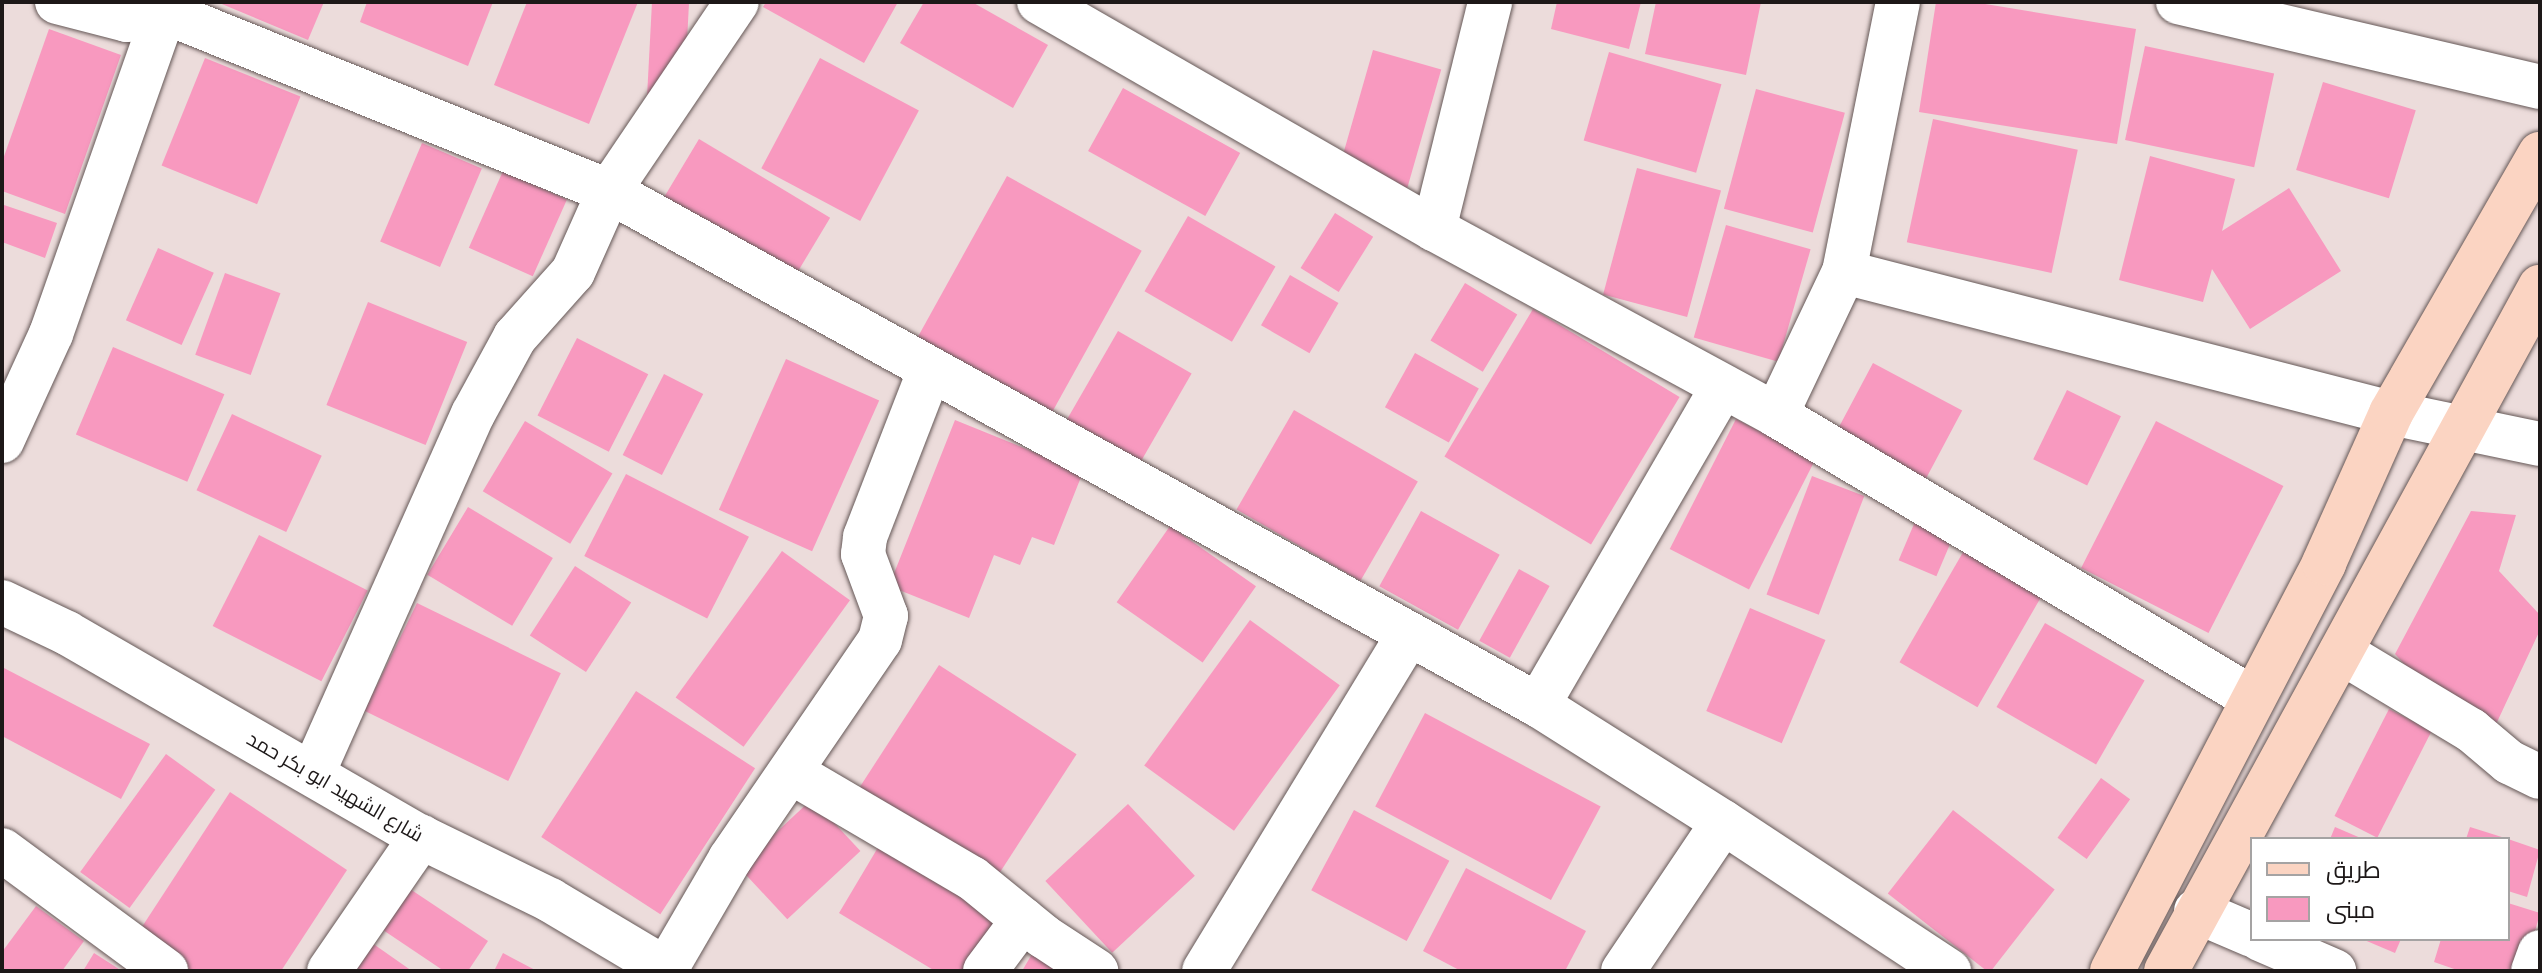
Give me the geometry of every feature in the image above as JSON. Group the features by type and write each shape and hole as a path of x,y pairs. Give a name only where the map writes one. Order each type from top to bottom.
{"main road":[{"path":"2112,971 2324,563 2391,413 2540,154"},
{"path":"2166,971 2196,911 2465,430 2540,287"}],"street":[{"path":"57,2 127,20 166,7 609,191 929,372 1538,705 1949,971"},
{"path":"313,773 473,414 515,337 573,272 609,191 737,2"},
{"path":"1039,2 1434,229 1776,415 2252,698"},
{"path":"1434,229 1490,2"},
{"path":"1776,415 1844,272 1898,2"},
{"path":"2178,2 2540,87"},
{"path":"2,441 51,334 166,7"},
{"path":"1844,272 2391,413 2540,444"},
{"path":"667,970 730,859 880,640 886,616 863,554 865,537 929,372"},
{"path":"1538,705 1722,387"},
{"name":"شارع الشهيد ابو بكر حمد","path":"2,602 67,633 421,837 550,900 667,970"},
{"path":"1204,971 1408,636"},
{"path":"2341,652 2471,730 2509,762 2540,777"},
{"path":"791,772 972,878 1023,920 1096,971"},
{"path":"1623,971 1723,822"},
{"path":"329,971 421,837"},
{"path":"2,850 166,971"},
{"path":"2196,911 2250,934"},
{"path":"985,971 1023,920"},
{"path":"2265,941 2334,971"},
{"path":"2533,971 2540,952"}],"building":[{"path":"217,2 324,2 308,40"},
{"path":"367,2 493,2 468,66 360,22"},
{"path":"527,2 638,2 589,124 494,85"},
{"path":"652,2 689,4 683,117 646,115"},
{"path":"766,2 898,2 864,63 763,7"},
{"path":"924,2 972,2 1048,45 1013,108 900,43"},
{"path":"1557,2 1641,2 1629,49 1551,29"},
{"path":"1656,2 1761,2 1746,75 1645,54"},
{"path":"1936,2 1973,2 2136,29 2117,144 1919,112"},
{"path":"49,29 121,55 65,214 2,191 2,162"},
{"path":"2145,46 2274,73 2254,167 2125,140"},
{"path":"1373,50 1441,70 1407,188 1339,168"},
{"path":"1609,52 1721,84 1696,173 1584,140"},
{"path":"205,58 300,97 257,204 162,166"},
{"path":"820,58 919,111 860,221 761,168"},
{"path":"2323,82 2416,110 2389,198 2296,170"},
{"path":"1123,88 1240,153 1205,216 1088,151"},
{"path":"1756,89 1845,113 1813,233 1724,209"},
{"path":"1933,119 2078,150 2052,273 1907,242"},
{"path":"699,139 830,218 788,287 657,208"},
{"path":"422,143 482,168 440,267 380,241"},
{"path":"2150,156 2235,179 2222,231 2289,188 2341,271 2250,329 2212,269 2203,302 2119,280"},
{"path":"1637,168 1721,191 1687,317 1603,295"},
{"path":"503,171 567,199 533,276 469,248"},
{"path":"1007,176 1142,251 1048,420 913,346"},
{"path":"4,205 57,223 45,258 2,242"},
{"path":"1335,213 1373,237 1339,292 1301,268"},
{"path":"1188,216 1275,266 1232,342 1144,291"},
{"path":"1726,225 1811,249 1778,362 1694,337"},
{"path":"158,248 214,273 182,345 126,320"},
{"path":"225,273 280,293 251,375 195,355"},
{"path":"1290,275 1338,303 1309,353 1261,325"},
{"path":"1465,283 1517,314 1483,372 1430,340"},
{"path":"368,302 467,342 426,445 326,405"},
{"path":"1533,309 1680,397 1591,545 1444,456"},
{"path":"1118,331 1192,374 1140,463 1066,420"},
{"path":"577,338 648,374 609,452 538,416"},
{"path":"113,347 224,394 187,482 76,434"},
{"path":"1415,353 1479,388 1449,443 1385,407"},
{"path":"786,359 879,400 812,551 719,510"},
{"path":"1873,363 1962,410 1924,482 1835,435"},
{"path":"664,374 703,394 662,475 623,455"},
{"path":"2067,390 2121,416 2087,486 2033,459"},
{"path":"1294,410 1418,482 1360,581 1236,510"},
{"path":"232,414 322,456 286,532 197,490"},
{"path":"1736,419 1815,459 1749,589 1670,549"},
{"path":"955,420 1083,472 1054,545 1032,537 1020,565 994,555 969,618 889,586"},
{"path":"525,421 612,474 570,544 483,491"},
{"path":"2156,421 2283,486 2209,633 2081,568"},
{"path":"626,474 749,537 707,619 584,556"},
{"path":"1812,476 1864,496 1819,615 1766,595"},
{"path":"468,507 553,558 512,626 427,575"},
{"path":"1421,511 1500,555 1458,630 1379,586"},
{"path":"2471,511 2516,515 2499,571 2540,615 2540,630 2491,735 2426,688 2395,654"},
{"path":"1917,517 1955,533 1936,576 1899,560"},
{"path":"1170,526 1256,586 1203,662 1117,602"},
{"path":"259,535 368,590 321,681 213,626"},
{"path":"1966,547 2044,592 1977,707 1900,662"},
{"path":"782,551 850,600 744,747 676,697"},
{"path":"575,566 631,602 586,672 530,636"},
{"path":"1519,569 1550,586 1510,658 1479,641"},
{"path":"417,603 561,673 508,781 364,711"},
{"path":"1750,608 1825,640 1782,743 1706,711"},
{"path":"1250,620 1340,685 1234,831 1144,766"},
{"path":"2045,623 2145,680 2096,765 1996,707"},
{"path":"939,665 1077,754 994,881 857,792"},
{"path":"2,667 150,744 121,799 2,736"},
{"path":"636,691 755,768 660,914 541,837"},
{"path":"2389,709 2432,731 2376,837 2335,816"},
{"path":"1425,713 1601,806 1551,900 1375,807"},
{"path":"166,754 215,790 130,908 80,872"},
{"path":"2101,778 2130,799 2087,859 2058,838"},
{"path":"230,792 347,870 281,971 188,971 136,936"},
{"path":"812,799 860,851 787,919 739,867"},
{"path":"1128,804 1195,876 1112,953 1045,881"},
{"path":"1354,810 1449,861 1407,941 1311,890"},
{"path":"1953,810 2055,889 1991,971 1987,971 1888,894"},
{"path":"2335,827 2358,837 2331,837"},
{"path":"2470,827 2502,837 2467,837"},
{"path":"883,839 1004,911 969,971 935,971 839,913"},
{"path":"2510,840 2540,850 2527,897 2510,892"},
{"path":"1466,868 1586,931 1565,971 1461,971 1423,951"},
{"path":"410,889 488,941 468,971 444,971 383,930"},
{"path":"2510,904 2540,913 2524,971 2460,971 2434,962 2440,941 2510,941"},
{"path":"36,906 84,941 62,971 2,971 2,952"},
{"path":"362,936 412,971 339,971"},
{"path":"2367,941 2400,941 2395,953"},
{"path":"94,953 122,971 83,971"},
{"path":"503,953 537,971 494,971"},
{"path":"1032,954 1060,971 1022,971"}]}
